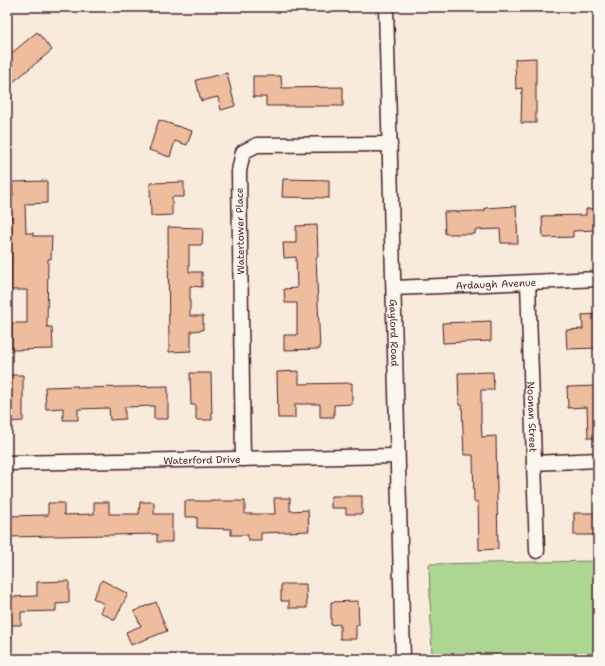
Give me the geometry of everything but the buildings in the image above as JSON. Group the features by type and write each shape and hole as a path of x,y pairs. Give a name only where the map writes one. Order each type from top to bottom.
{"street":[{"name":"Gaylord Road","path":"386,7 403,659"},
{"name":"Watertower Place","path":"243,459 240,171 243,152 257,145 390,144"},
{"name":"Ardaugh Avenue","path":"394,288 598,279"},
{"name":"Noonan Street","path":"528,283 537,551"},
{"name":"Waterford Drive","path":"7,462 397,456"},
{"path":"534,463 598,460"}],"green space":[{"path":"598,561 598,659 432,659 429,564"}]}
